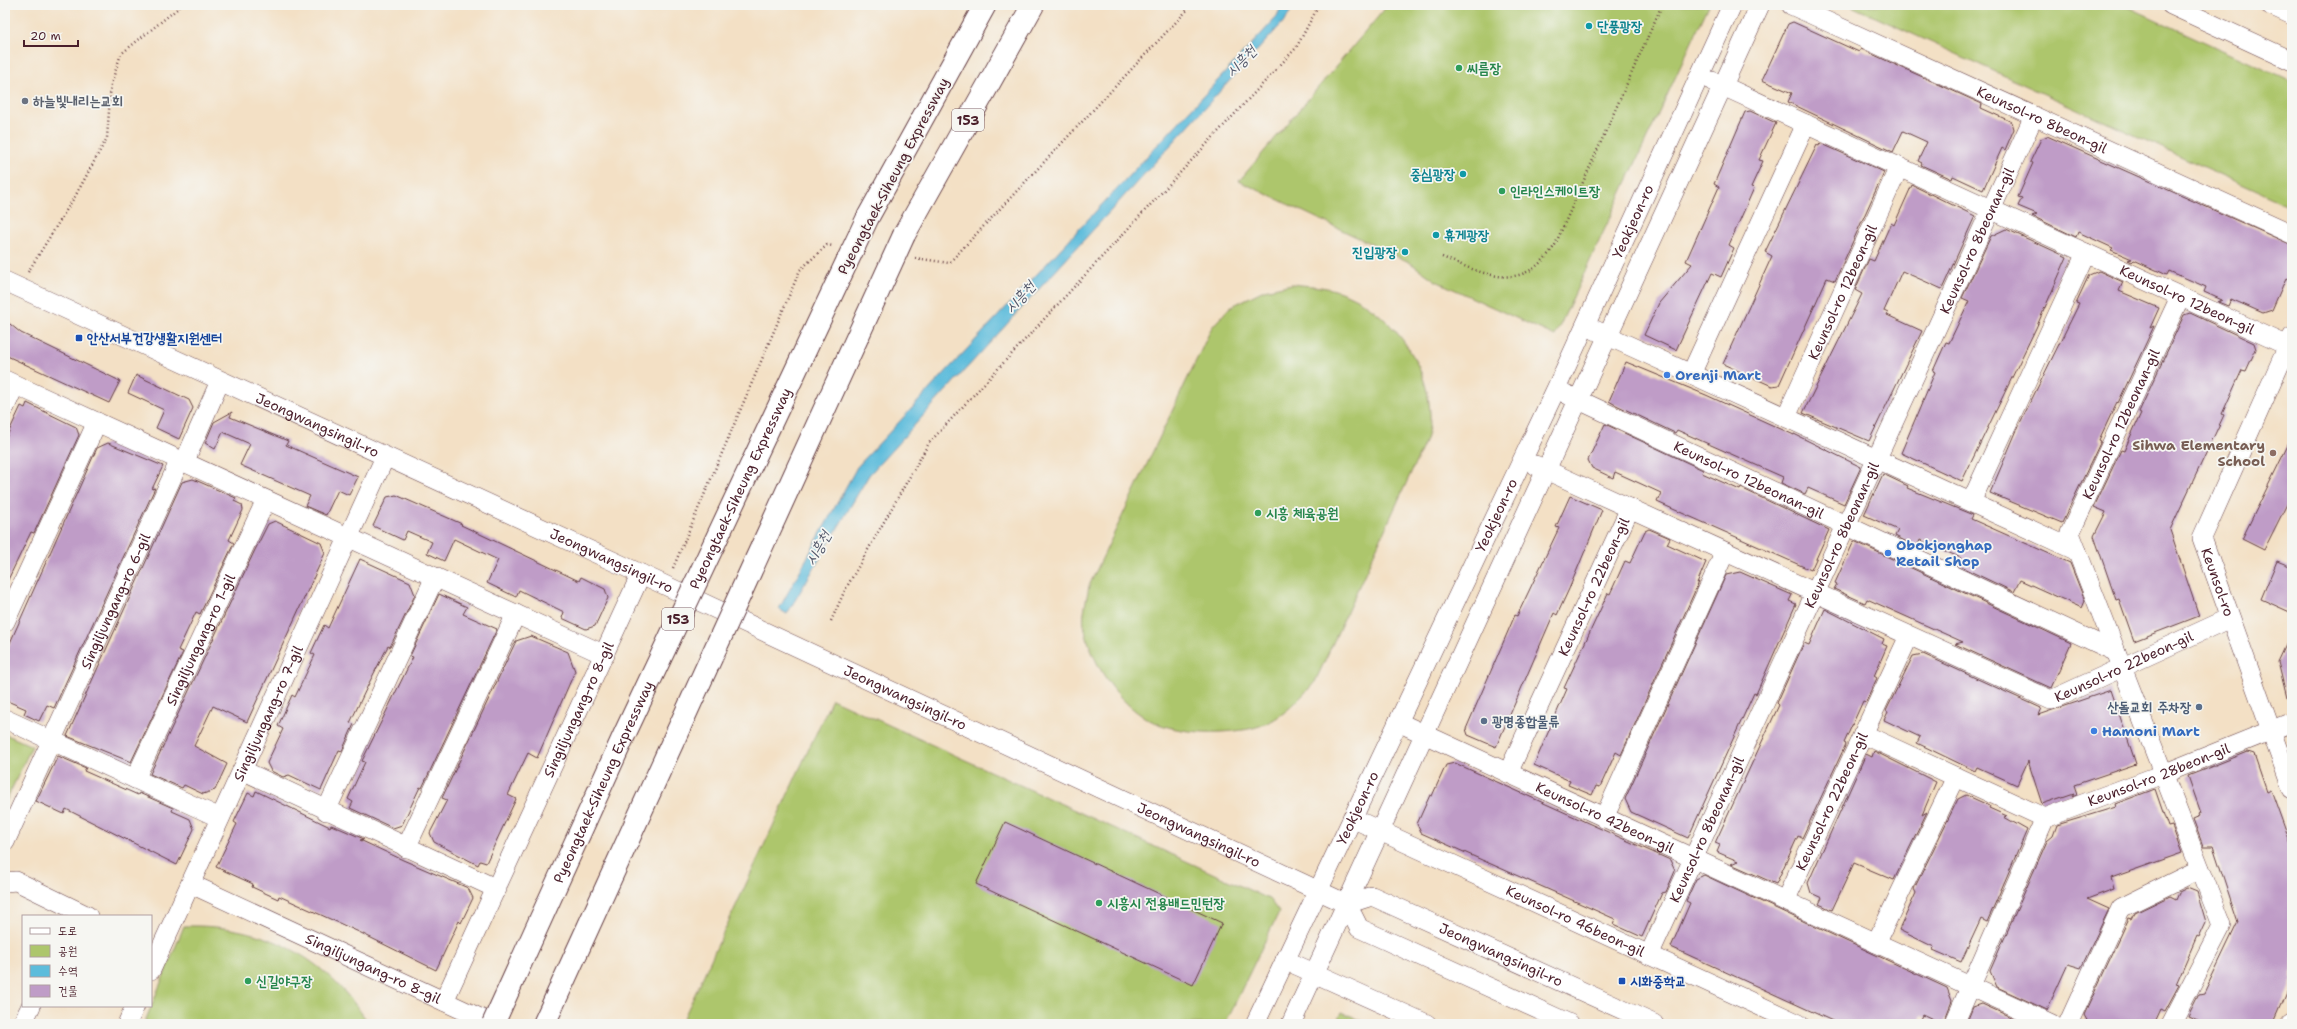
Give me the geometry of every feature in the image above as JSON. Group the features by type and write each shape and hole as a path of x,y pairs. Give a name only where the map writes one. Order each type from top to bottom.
{"highway":[{"name":"Pyeongtaek-Siheung Expressway","path":"493,1024 626,731 868,217 985,5"},
{"name":"153","path":"544,1024 904,235 1033,5"}],"street":[{"name":"Yeokjeon-ro","path":"1255,1024 1556,389 1732,5"},
{"name":"Yeokjeon-ro","path":"1291,1024 1760,5"},
{"name":"Keunsol-ro 8beon-gil","path":"1791,5 2292,234"},
{"path":"2171,5 2292,61"},
{"path":"2270,5 2292,15"},
{"name":"Keunsol-ro 12beon-gil","path":"1700,75 2180,297 2290,342"},
{"name":"Keunsol-ro 8beonan-gil","path":"1649,955 2034,116"},
{"path":"1691,374 1806,124"},
{"name":"Keunsol-ro 12beon-gil","path":"1786,417 1900,167"},
{"path":"1971,502 2086,253"},
{"name":"Jeongwangsingil-ro","path":"12,284 641,574 1346,904 1372,896 1654,1024"},
{"name":"Keunsol-ro 12beonan-gil","path":"2171,1024 2222,924 2070,533 2180,297"},
{"path":"1585,325 2077,551"},
{"name":"Keunsol-ro","path":"2290,342 2202,538 2292,789"},
{"name":"Singiljungang-ro 6-gil","path":"5,842 220,381"},
{"path":"5,407 10,382 605,655"},
{"name":"Keunsol-ro 12beonan-gil","path":"1556,389 1846,524 2119,660"},
{"path":"5,622 97,422"},
{"name":"Singiljungang-ro 7-gil","path":"152,965 155,949 191,884 242,770 350,538 385,457"},
{"name":"Keunsol-ro 22beon-gil","path":"1522,459 2051,700 2119,660 2230,618"},
{"name":"Singiljungang-ro 1-gil","path":"135,779 266,500"},
{"name":"Keunsol-ro 22beon-gil","path":"1508,774 1630,508"},
{"path":"1604,818 1725,552"},
{"name":"Singiljungang-ro 8-gil","path":"191,884 444,1001 605,655 641,574"},
{"path":"326,811 435,576"},
{"path":"406,848 516,614"},
{"name":"Keunsol-ro 22beon-gil","path":"1785,901 1909,636"},
{"path":"5,719 220,818"},
{"name":"Keunsol-ro 42beon-gil","path":"1398,722 2052,1024"},
{"name":"Keunsol-ro 28beon-gil","path":"2045,818 2164,774 2270,729 2292,722"},
{"path":"1863,734 2045,818 1954,1024"},
{"path":"242,770 326,811 496,889"},
{"path":"1876,943 1956,777"},
{"name":"Keunsol-ro 46beon-gil","path":"1352,818 1799,1024"},
{"path":"2068,1024 2121,908 2200,869"},
{"path":"5,882 16,881 79,914"},
{"path":"1346,904 1359,928 1570,1024"},
{"path":"1285,960 1427,1024"},
{"path":"444,1001 493,1024"},
{"path":"22,1024 30,1007"},
{"path":"126,1024 134,1007"}],"path":[{"path":"12,284 77,192 107,138 110,84 121,54 182,5"},
{"path":"831,621 845,590 930,442 1296,48 1319,5"},
{"path":"1442,258 1498,278 1516,277 1532,271 1546,260 1555,245 1662,5"}],"green space":[{"path":"1388,5 1709,5 1555,336 1436,281 1409,262 1239,181"},
{"path":"1849,5 2124,5 2292,82 2292,207"},
{"name":"시흥 체육공원","path":"1292,284 1333,289 1356,299 1373,310 1402,338 1422,374 1427,393 1430,416 1426,440 1315,682 1284,712 1273,720 1260,726 1227,732 1179,730 1159,724 1141,715 1121,698 1104,676 1092,651 1084,625 1084,611 1089,586 1212,327 1230,307 1264,290"},
{"path":"832,699 1269,899 1279,912 1225,1024 681,1024"},
{"path":"5,734 32,746 5,803"},
{"name":"신길야구장","path":"184,926 213,927 241,931 267,938 290,949 312,963 333,980 352,1000 369,1024 144,1024"},
{"path":"1342,1012 1369,1024 1337,1024"}],"water":[{"name":"시흥천","path":"1282,5 1294,5 1286,19 869,475 787,614 779,609 857,467 1276,18"}],"building":[{"path":"1793,22 1859,52 1861,49 1982,104 1981,108 2012,122 2014,129 2005,150 2002,148 1983,190 1953,176 1952,179 1921,165 1922,163 1918,161 1927,142 1903,131 1893,152 1788,102 1792,93 1762,80 1788,24"},
{"path":"1750,111 1776,123 1759,160 1763,161 1751,187 1754,188 1729,245 1734,248 1721,277 1712,273 1676,350 1644,335 1659,303 1692,264 1686,261 1719,187 1714,184 1745,112"},
{"path":"2047,136 2292,245 2292,281 2286,278 2272,310 2263,313 2231,299 2228,306 2218,302 2222,300 2204,292 2206,287 2169,271 2167,275 2134,260 2132,262 2128,260 2132,259 2111,250 2113,248 2078,232 2076,237 2032,216 2037,214 2018,206 2022,198 2018,197 2033,163 2030,162 2041,139"},
{"path":"1820,143 1884,172 1835,281 1827,278 1779,385 1772,386 1723,364 1772,256 1765,252 1817,145 1819,146"},
{"path":"1912,185 1975,216 1942,289 1902,271 1884,311 1888,313 1887,315 1922,331 1869,441 1803,413 1862,294 1855,290 1869,259 1874,261 1891,223 1894,225"},
{"path":"2006,229 2067,257 2036,328 1962,481 1901,453 1935,372 1933,371 1946,342 1949,343 1969,301 1962,298 1991,236"},
{"path":"2099,271 2123,282 2119,291 2159,308 2150,328 2154,326 2099,440 2101,441 2062,523 1990,493 2020,423 2079,304 2076,303 2089,275"},
{"path":"2190,313 2254,343 2256,349 2246,371 2242,370 2222,414 2224,415 2170,530 2199,616 2134,641 2119,599 2116,600 2094,536 2106,512 2094,507 2121,450 2124,451 2141,413 2139,412 2184,315"},
{"path":"5,320 21,333 120,381 109,403 5,355"},
{"path":"1626,362 1794,434 1861,467 1844,504 1808,488 1805,494 1781,483 1783,477 1677,430 1675,433 1609,401"},
{"path":"136,375 189,400 193,408 179,439 156,428 164,410 128,393"},
{"path":"27,403 76,427 79,435 34,533 31,532 5,586 5,440 21,406 25,408"},
{"path":"232,412 230,417 288,441 286,445 358,477 349,495 338,490 326,515 305,506 310,496 240,465 250,444 223,432 215,449 205,443 214,422"},
{"path":"1605,424 1703,470 1702,473 1740,490 1741,488 1829,530 1811,570 1657,502 1661,493 1615,472 1613,478 1592,468 1588,460"},
{"path":"2292,437 2292,494 2264,550 2242,539"},
{"path":"108,443 163,466 152,489 155,488 54,708 47,705 39,721 24,714 26,709 5,700 5,654 97,448"},
{"path":"1883,474 1908,486 1907,488 1973,515 1971,519 2070,563 2085,601 2082,608 2020,580 2014,592 1957,565 1961,558 1920,540 1917,547 1895,536 1898,530 1864,515"},
{"path":"193,479 236,498 234,501 242,505 243,510 229,540 234,543 200,614 196,612 178,650 183,652 131,762 67,736 182,482"},
{"path":"396,495 462,524 461,525 579,581 581,577 605,589 608,598 595,626 586,629 562,618 564,612 519,590 516,597 487,583 498,560 454,539 444,561 427,553 432,542 407,531 403,540 373,526 387,497"},
{"path":"1570,496 1602,510 1569,589 1557,615 1554,613 1496,747 1468,735 1466,729 1515,615 1517,616 1559,528 1556,527"},
{"path":"275,521 321,543 325,553 247,722 213,706 194,746 227,764 215,790 203,794 184,785 182,788 150,774 254,552 268,524"},
{"path":"1649,529 1670,538 1667,544 1706,562 1697,583 1699,582 1621,755 1616,752 1600,787 1596,786 1592,795 1568,785 1570,781 1534,765 1567,689 1564,688 1608,593 1610,594 1625,561 1630,563 1645,531"},
{"path":"1854,541 2071,643 2051,688 1955,644 1963,642 1867,599 1865,603 1834,589 1837,584 1835,583"},
{"path":"360,559 410,582 415,595 390,647 388,646 370,681 350,723 354,724 342,751 339,750 321,790 289,775 283,777 271,771 267,763 283,729 278,726 292,695 295,697 315,655 311,653 324,625 328,628"},
{"path":"2277,561 2292,567 2292,613 2261,599"},
{"path":"1740,572 1792,595 1789,601 1796,604 1756,694 1754,693 1688,838 1631,812 1625,799 1726,575"},
{"path":"439,594 467,607 463,614 497,629 422,788 420,787 402,825 393,828 350,808 353,802 348,799 365,762 362,761 413,657 410,656"},
{"path":"1825,609 1884,639 1882,644 1887,646 1874,676 1877,678 1866,702 1863,701 1844,743 1846,744 1802,838 1798,836 1776,884 1731,864 1738,861 1717,852 1720,845 1715,843 1779,705 1777,703 1804,643 1809,645"},
{"path":"2292,632 2292,698 2287,698 2278,662"},
{"path":"531,636 568,652 575,671 537,758 528,753 508,795 516,799 486,863 480,861 478,865 434,842 430,833 447,800 442,798 516,641"},
{"path":"1923,654 2041,708 2038,715 2111,690 2136,764 2074,785 2077,794 2072,796 2074,793 2042,804 2028,761 2017,785 1977,767 1975,771 1917,743 1920,737 1884,720 1888,712 1886,711 1913,656"},
{"path":"1874,751 1936,782 1922,815 1927,812 1894,880 1854,863 1832,910 1819,904 1822,898 1811,893 1808,883 1866,754 1872,757"},
{"path":"2248,752 2254,754 2267,792 2271,790 2292,848 2292,980 2273,1024 2207,1024 2188,1016 2199,994 2204,993 2238,922 2213,846 2203,846 2193,819 2200,816 2199,814 2201,813 2188,776"},
{"path":"58,756 86,768 84,771 138,795 139,793 173,808 172,811 190,819 194,829 177,865 66,809 64,814 36,801"},
{"path":"1455,763 1670,860 1675,871 1666,892 1662,893 1642,937 1613,924 1615,919 1421,833 1417,824 1430,795 1432,796 1446,765"},
{"path":"2155,789 2168,827 2172,826 2182,853 2111,878 2114,889 2087,899 2109,909 2081,968 2068,964 2047,1010 1997,987 1990,971 2047,841 2053,836 2057,825 2116,807 2115,804"},
{"path":"256,791 330,827 331,825 364,839 360,840 468,888 473,898 461,923 459,921 436,970 359,932 279,896 278,899 252,887 253,884 216,867 237,824 234,822 248,793 254,796"},
{"path":"1966,795 1990,806 1989,808 2007,816 2004,817 2027,830 1987,922 1981,919 1961,962 1933,950 1934,947 1899,930 1916,893 1914,889 1958,799"},
{"name":"시흥시 전용배드민턴장","path":"1005,822 1222,923 1193,985 976,884"},
{"path":"1704,875 1947,988 1952,1001 1943,1024 1933,1024 1937,1022 1922,1015 1918,1024 1839,1024 1671,947 1690,903 1686,901 1696,879"},
{"path":"2187,888 2197,892 2206,922 2199,937 2197,936 2176,984 2179,985 2165,1011 2161,1009 2154,1024 2089,1024 2084,1015 2129,918 2132,919 2135,913 2170,896 2176,899 2179,892"},
{"path":"1982,1004 2026,1024 1966,1024 1973,1007"}],"place":[{"name":"단풍광장","path":"1589,26"},
{"name":"씨름장","path":"1459,68"},
{"name":"하늘빛내리는교회","path":"25,101"},
{"name":"중심광장","path":"1463,174"},
{"name":"인라인스케이트장","path":"1502,191"},
{"name":"휴게광장","path":"1436,235"},
{"name":"진입광장","path":"1405,252"},
{"name":"안산서부건강생활지원센터","path":"79,338"},
{"name":"Orenji Mart","path":"1667,375"},
{"name":"Sihwa Elementary School","path":"2273,453"},
{"name":"시흥 체육공원","path":"1258,513"},
{"name":"Obokjonghap Retail Shop","path":"1888,553"},
{"name":"산돌교회 주차장","path":"2199,707"},
{"name":"광명종합물류","path":"1484,721"},
{"name":"Hamoni Mart","path":"2094,731"},
{"name":"시흥시 전용배드민턴장","path":"1099,903"},
{"name":"신길야구장","path":"248,981"},
{"name":"시화중학교","path":"1622,981"}]}
